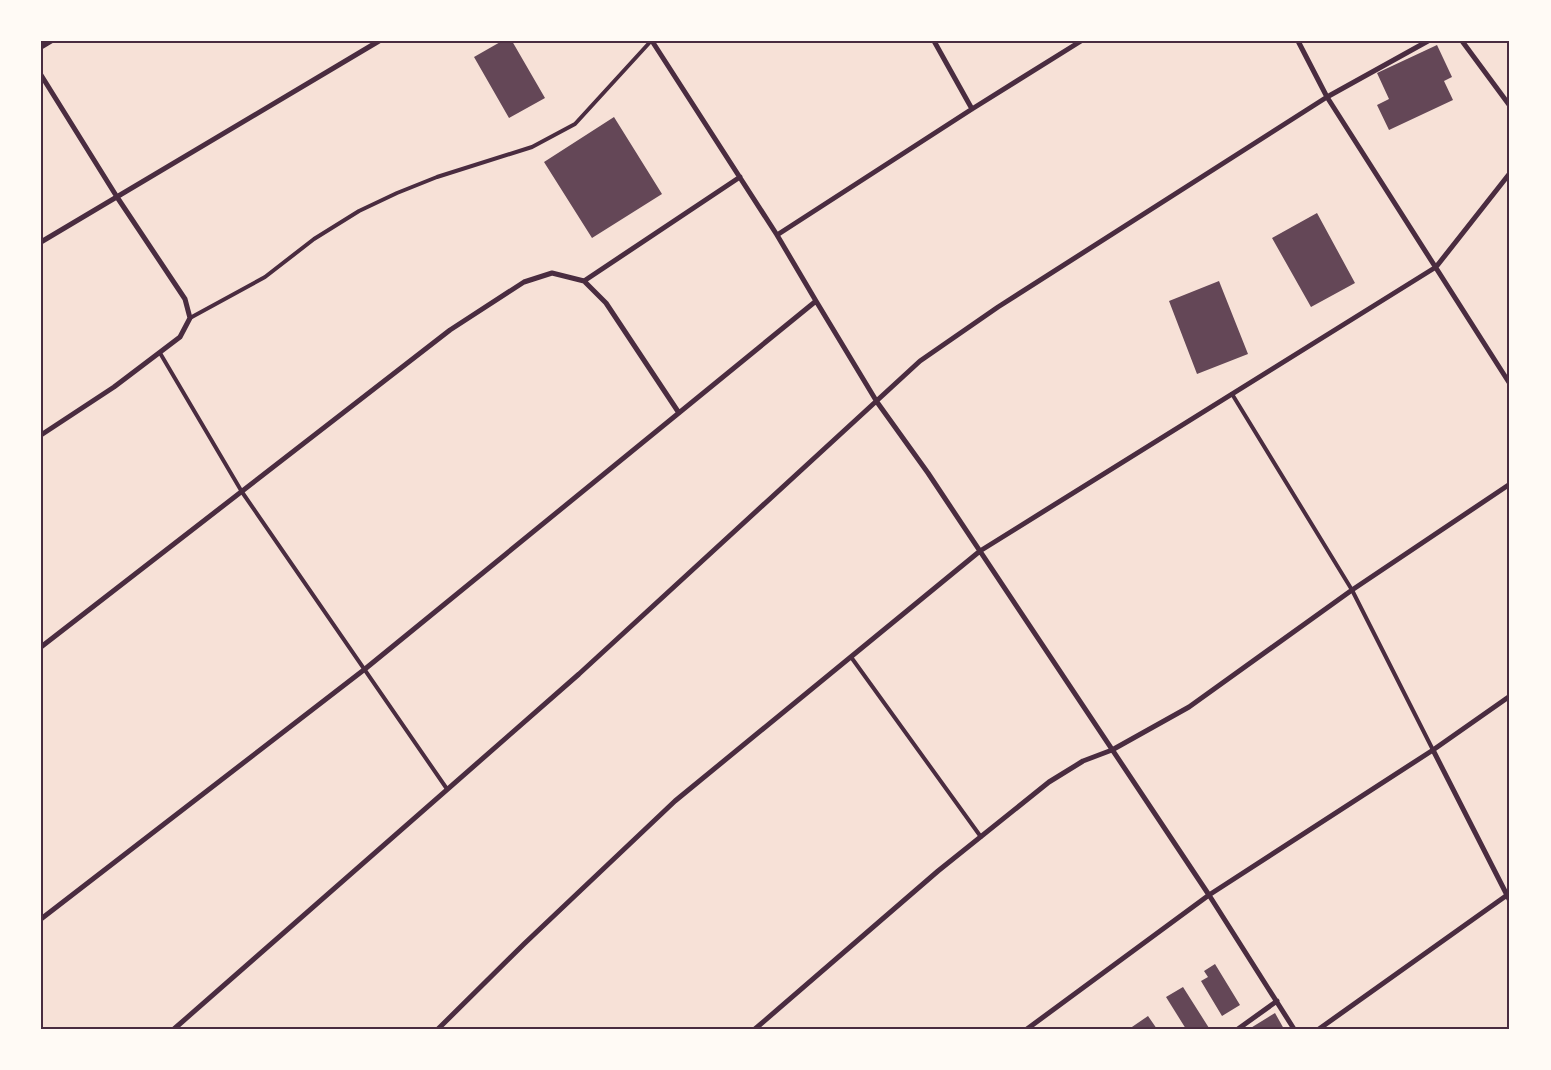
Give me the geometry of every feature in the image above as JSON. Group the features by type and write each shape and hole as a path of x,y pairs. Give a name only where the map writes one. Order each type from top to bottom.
{"street":[{"path":"41,47 50,41"},
{"path":"41,242 379,41"},
{"path":"652,41 777,235 877,402 928,473 1209,895 1294,1029"},
{"path":"934,41 972,109"},
{"path":"777,235 1081,41"},
{"path":"1298,41 1326,97 1510,384"},
{"path":"174,1029 586,667 920,361 998,307 1326,97 1428,41"},
{"path":"1462,41 1510,106"},
{"path":"41,75 117,197 185,299 190,318 180,337 160,353 114,387 41,435"},
{"path":"447,1029 440,1026 675,801 980,551 1436,267 1510,173"},
{"path":"584,281 740,177"},
{"path":"41,647 450,330 524,282 552,273 584,281 606,303 678,413"},
{"path":"41,919 365,669 816,301"},
{"path":"755,1029 1048,782 1083,761 1112,750 1189,707 1352,590 1510,484"},
{"path":"1027,1029 1209,895 1433,750 1510,696"},
{"path":"1433,750 1510,901"},
{"path":"1319,1029 1508,894"},
{"path":"1238,1029 1277,1001"}],"lane":[{"path":"190,318 265,277 314,239 360,211 397,193 437,177 532,147 575,124 652,41"},
{"path":"160,353 242,492 447,789"},
{"path":"1232,394 1352,590 1433,750"},
{"path":"851,657 981,837"}],"building":[{"path":"502,41 512,41 545,98 509,118 474,57"},
{"path":"1437,45 1452,77 1444,81 1453,100 1389,130 1377,105 1389,99 1377,73"},
{"path":"614,117 662,194 592,238 544,162"},
{"path":"1317,213 1355,283 1311,307 1272,238"},
{"path":"1219,281 1248,354 1197,374 1169,301"},
{"path":"1215,964 1240,1005 1222,1016 1201,981 1208,977 1204,971"},
{"path":"1183,987 1208,1029 1186,1029 1166,997"},
{"path":"1275,1013 1284,1029 1249,1029"},
{"path":"1148,1016 1157,1029 1129,1029"}]}
